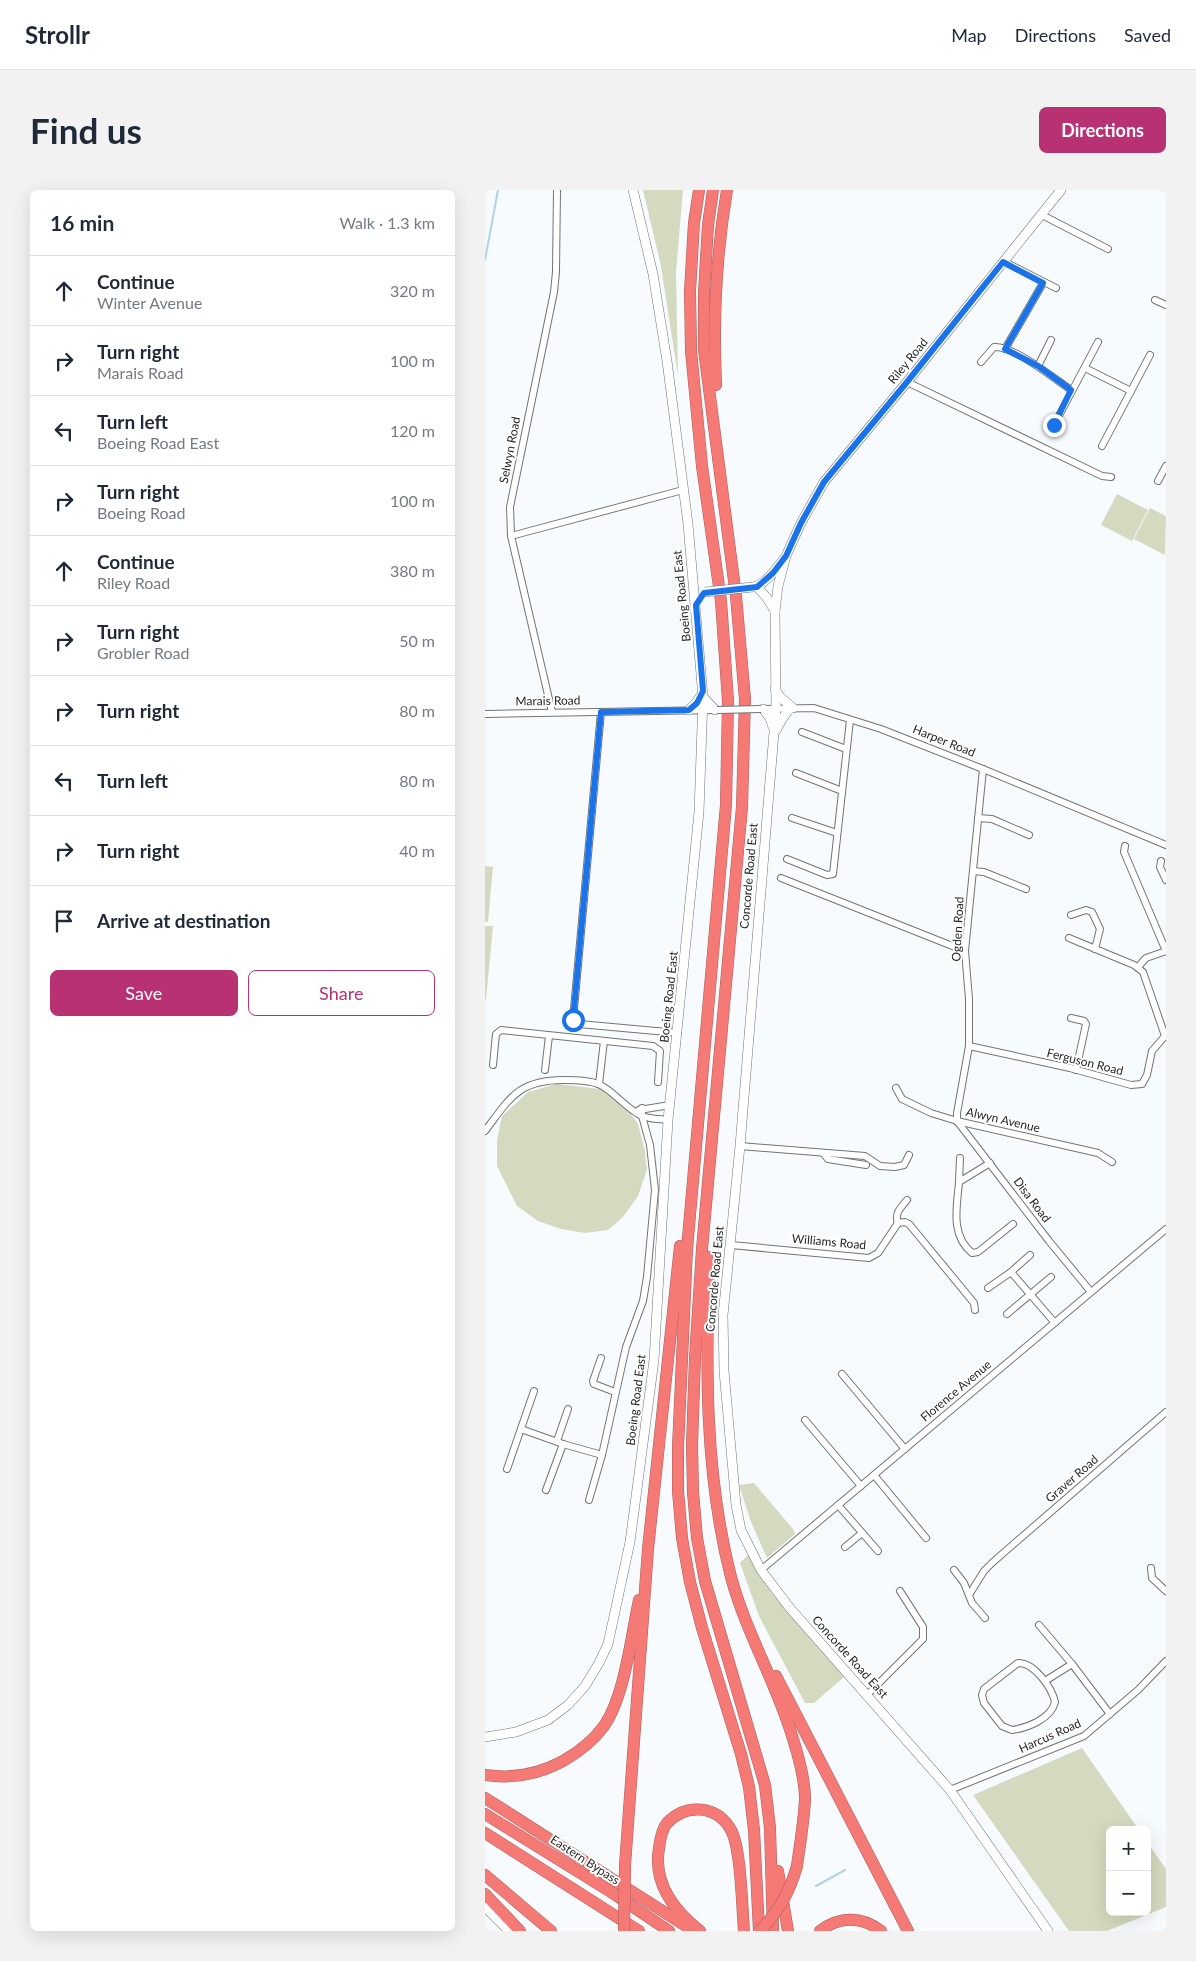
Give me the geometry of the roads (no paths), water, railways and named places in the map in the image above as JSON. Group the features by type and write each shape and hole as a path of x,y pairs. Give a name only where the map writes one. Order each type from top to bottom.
{"highway":[{"path":"699,190 694,223 690,291 691,351 702,466 721,601 728,701 726,805 687,1249 678,1447 679,1500 682,1538 701,1628 741,1754 749,1787 754,1830 760,1931"},
{"path":"713,190 708,225 704,293 705,350 737,596 745,699 742,807 702,1249 695,1358 692,1445 693,1492 697,1538 705,1581 765,1785 770,1828 788,1931"},
{"path":"719,465 714,349 715,292 720,230 727,190"},
{"path":"715,1115 706,1345 709,1437 713,1484 731,1579 788,1722 800,1761 805,1798 797,1866 791,1888 760,1931"},
{"path":"624,1931 625,1865 648,1549 679,1250 695,1150"},
{"path":"485,1775 509,1777 546,1769 576,1753 604,1725 621,1686 648,1549"},
{"path":"742,1610 908,1931"},
{"path":"485,1798 694,1931"},
{"path":"700,1931 672,1905 661,1884 656,1861 660,1840 666,1824 679,1813 693,1809 707,1810 716,1814 724,1819 732,1831 737,1849 744,1931"},
{"name":"Eastern Bypass","path":"485,1814 611,1892 669,1931"},
{"path":"770,1828 773,1931"},
{"path":"485,1833 639,1931"},
{"path":"485,1874 551,1931"},
{"path":"485,1894 521,1931"},
{"path":"820,1931 837,1921 849,1919 867,1923 881,1931"}],"main road":[{"name":"Boeing Road East","path":"485,1737 516,1732 548,1720 568,1705 585,1686 608,1644 630,1542 654,1360 668,1120 699,821 703,694 690,548 667,361 653,274 633,190"},
{"name":"Riley Road","path":"786,556 801,523 824,482 1061,190"},
{"path":"690,548 698,585 705,593"},
{"path":"696,605 705,593 755,587 773,573 786,556"},
{"name":"Concorde Road East","path":"786,556 778,586 775,611 776,708 740,1146 723,1315 728,1424 736,1505 741,1530 761,1570 789,1607 950,1790 1048,1931"},
{"path":"755,587 767,598 775,611"},
{"path":"775,690 791,708 774,732 770,718 763,709 775,690"},
{"path":"689,710 703,694 716,710 703,723"},
{"path":"485,1907 509,1931"}],"street":[{"name":"Selwyn Road","path":"552,712 511,536 510,507 556,273 557,190"},
{"path":"1042,215 1108,249"},
{"path":"1003,262 1055,288"},
{"path":"1005,349 1043,283"},
{"path":"1155,300 1166,305"},
{"path":"1038,366 1051,340"},
{"path":"1054,425 1097,342"},
{"path":"981,362 994,347 1005,349 1038,366 1071,390"},
{"path":"1102,446 1150,355"},
{"path":"1085,368 1131,391"},
{"path":"907,382 1102,476 1111,477"},
{"path":"1158,481 1166,466"},
{"path":"511,536 683,490"},
{"name":"Harper Road","path":"702,710 814,708 881,729 1166,845"},
{"name":"Marais Road","path":"485,714 702,710"},
{"path":"601,712 573,1020 579,1024 677,1033"},
{"path":"787,859 827,875 832,875 834,872 850,720"},
{"path":"802,732 846,749"},
{"name":"Ogden Road","path":"957,1121 969,1046 969,998 965,951 983,769"},
{"path":"796,774 842,791"},
{"path":"792,818 837,833"},
{"path":"978,818 992,819 1029,835"},
{"path":"1069,938 1138,967 1146,958 1166,951 1124,852 1125,846"},
{"path":"1161,862 1166,880"},
{"path":"973,870 984,872 1026,889"},
{"path":"781,878 965,951"},
{"path":"1071,915 1086,910 1092,912 1100,929 1095,949"},
{"name":"Ferguson Road","path":"969,1046 1076,1070 1131,1085 1139,1085 1147,1075 1152,1051 1166,1036 1145,976 1138,967"},
{"path":"1071,1018 1083,1021 1086,1024 1076,1070"},
{"path":"493,1065 499,1031 653,1046 658,1048 660,1056 658,1082"},
{"path":"545,1070 549,1036"},
{"path":"599,1084 604,1041"},
{"path":"485,1131 505,1104 524,1087 549,1080 576,1080 599,1084 642,1116 668,1120"},
{"name":"Alwyn Avenue","path":"896,1088 901,1099 931,1113 957,1121 1097,1153 1113,1162"},
{"path":"635,1111 642,1108 670,1105"},
{"path":"589,1500 602,1455 626,1347 643,1301 649,1261 654,1177 650,1145 642,1116 642,1108"},
{"name":"Disa Road","path":"957,1121 1091,1292"},
{"path":"740,1146 865,1156 876,1164 895,1168 904,1166 909,1155"},
{"path":"823,1153 828,1159 865,1165"},
{"path":"960,1158 956,1219 957,1231 963,1243 972,1253 978,1252 1013,1224"},
{"path":"959,1182 989,1163"},
{"path":"907,1200 898,1211 896,1219 898,1223 909,1224 975,1303 975,1310"},
{"name":"Williams Road","path":"731,1244 869,1258 878,1253 898,1223"},
{"name":"Florence Avenue","path":"761,1570 1166,1229"},
{"path":"988,1288 1011,1272 1030,1254"},
{"path":"1011,1272 1055,1323"},
{"path":"1007,1314 1031,1296 1051,1277"},
{"path":"601,1358 593,1381 594,1384 615,1392"},
{"path":"842,1374 905,1449"},
{"path":"507,1469 534,1391"},
{"path":"546,1490 568,1409"},
{"name":"Graver Road","path":"969,1595 984,1571 993,1562 1166,1412"},
{"path":"805,1420 861,1486"},
{"path":"521,1429 602,1455"},
{"path":"874,1475 926,1538"},
{"path":"838,1505 878,1551"},
{"path":"845,1547 862,1533"},
{"path":"1151,1568 1152,1578 1166,1592"},
{"path":"954,1570 964,1582 972,1603 985,1618"},
{"path":"867,1695 920,1642 924,1632 918,1618 900,1591"},
{"path":"1039,1625 1110,1714"},
{"name":"Harcus Road","path":"950,1790 1084,1736 1147,1682 1166,1661"},
{"path":"1018,1663 1028,1665 1045,1681 1054,1698 1054,1707 1037,1722 1017,1730 1008,1730 1002,1726 982,1699 985,1689 1018,1663"},
{"path":"1045,1681 1071,1664"}],"waterway":[{"path":"485,260 498,190"},
{"path":"816,1886 845,1870"}]}
